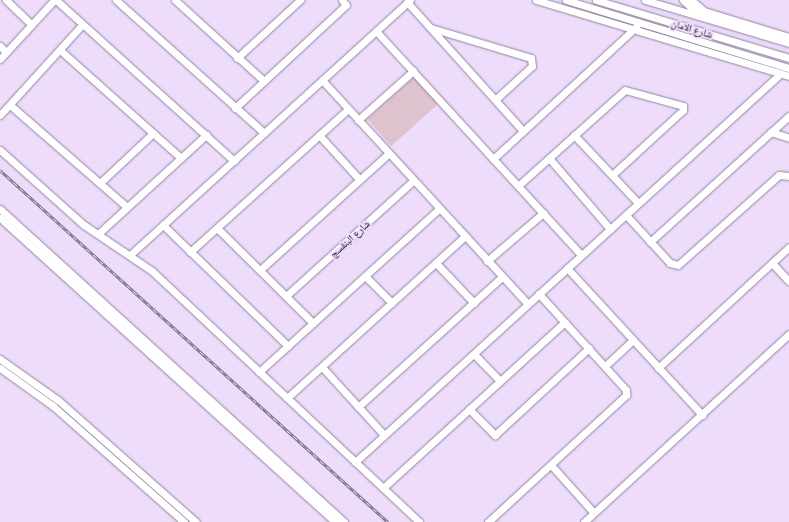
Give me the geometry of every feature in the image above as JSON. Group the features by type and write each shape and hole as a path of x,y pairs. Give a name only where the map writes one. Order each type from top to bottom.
{"street":[{"path":"6,0 31,24"},
{"path":"0,59 55,0 234,161"},
{"path":"116,0 264,133"},
{"path":"175,0 264,82"},
{"path":"237,58 300,0"},
{"path":"235,108 346,5 342,0"},
{"path":"536,0 789,76"},
{"path":"566,0 789,68"},
{"name":"شارع الامان","path":"596,0 789,58"},
{"name":"شارع الامان","path":"645,0 789,43"},
{"path":"683,0 703,18"},
{"path":"691,0 704,11 789,37"},
{"path":"131,254 409,1 430,28 496,99 523,131"},
{"path":"607,13 610,4"},
{"path":"494,159 640,22"},
{"path":"0,115 82,25"},
{"path":"430,28 531,58 532,66 496,99"},
{"path":"376,31 581,255"},
{"path":"743,54 746,45"},
{"path":"0,46 6,52"},
{"path":"60,50 180,158"},
{"path":"358,120 413,71"},
{"path":"355,462 780,74"},
{"path":"322,80 413,182 528,304"},
{"path":"519,186 574,135 628,89 683,106 683,110 612,176"},
{"path":"10,105 127,207"},
{"path":"190,252 348,109"},
{"path":"650,242 789,116"},
{"path":"771,132 789,138"},
{"path":"100,183 153,133"},
{"path":"98,234 206,135"},
{"path":"319,135 360,180"},
{"path":"574,135 638,203"},
{"path":"0,150 98,234 131,254 419,522"},
{"path":"260,270 388,154"},
{"path":"550,158 610,229"},
{"path":"626,215 670,263 681,264 779,175 789,176"},
{"name":"شارع البنفسج","path":"286,296 413,182"},
{"path":"0,209 344,522"},
{"path":"259,372 439,209"},
{"path":"487,262 543,213"},
{"path":"0,218 335,522"},
{"path":"163,225 288,346"},
{"path":"217,228 313,323"},
{"path":"287,398 464,237"},
{"path":"658,368 789,247"},
{"path":"436,263 474,303"},
{"path":"772,263 789,281"},
{"path":"567,268 702,415"},
{"path":"366,276 392,303"},
{"path":"358,407 502,277"},
{"path":"488,522 626,395 605,366 539,294"},
{"path":"383,488 565,322"},
{"path":"584,522 789,334"},
{"path":"605,366 633,340"},
{"path":"469,409 495,435 589,348"},
{"path":"474,354 500,381"},
{"path":"0,359 44,389 196,522"},
{"path":"322,367 384,435"},
{"path":"0,368 39,395 184,522"},
{"path":"39,395 44,389"},
{"path":"551,465 594,513"}],"shaded area":[{"path":"414,77 438,104 391,146 367,119"}],"railway":[{"path":"0,170 388,522"}]}
